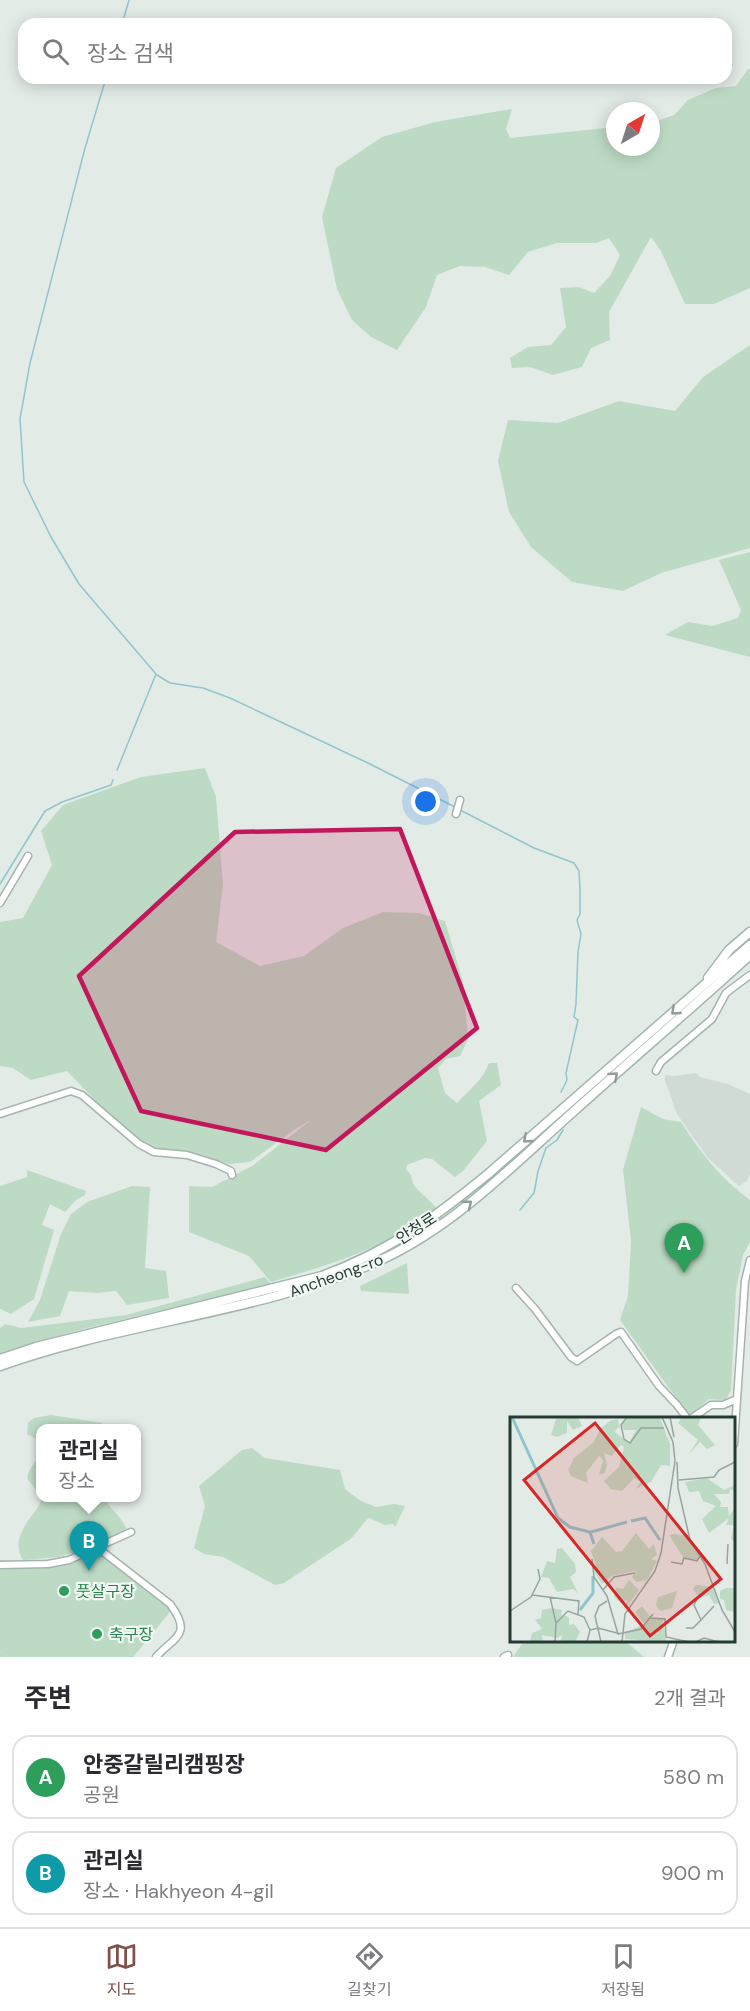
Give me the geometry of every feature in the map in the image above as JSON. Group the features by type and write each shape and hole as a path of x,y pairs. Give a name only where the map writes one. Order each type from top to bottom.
{"street":[{"path":"456,814 460,800"},
{"path":"0,903 28,856"},
{"path":"697,992 722,959 750,932"},
{"name":"안청로","path":"0,1359 36,1347 322,1276 356,1263 445,1210 750,945"},
{"name":"Ancheong-ro","path":"0,1366 125,1332 287,1294 369,1265 404,1248 440,1226 496,1181 750,955"},
{"path":"656,1071 661,1062 712,1019 726,993 750,975"},
{"path":"0,1114 71,1091 82,1095 139,1144 154,1152 187,1155 216,1164 231,1171 232,1175"},
{"path":"735,1429 745,1281 750,1260"},
{"path":"516,1288 571,1357 577,1361 621,1332 659,1386 687,1417"},
{"path":"692,1417 711,1405 723,1405 737,1399"},
{"path":"0,1565 48,1564 69,1560 131,1532"},
{"path":"98,1548 170,1604 178,1615 181,1626 176,1641 156,1657"},
{"path":"668,1657 674,1642"}],"highlighted area":[{"path":"400,829 477,1028 326,1150 141,1111 79,976 235,832"}],"shaded area":[{"path":"696,1073 700,1077 728,1084 750,1094 750,1174 747,1181 739,1186 708,1158 677,1114 665,1075"}],"green space":[{"path":"750,69 750,288 714,304 685,304 661,251 651,237 609,312 610,340 591,348 582,367 553,375 530,367 512,368 510,358 528,347 551,345 566,327 560,288 579,287 594,293 610,276 620,255 609,238 596,243 557,243 528,252 509,275 485,267 460,266 437,275 426,307 397,350 371,337 352,320 337,289 322,217 336,168 382,137 435,122 512,109 506,129 510,138 606,128 606,156 660,156 660,120 674,115 688,100 716,88 736,86"},
{"path":"750,345 750,548 661,573 623,591 572,582 531,547 509,512 498,461 508,420 558,423 619,401 675,411 703,377"},
{"path":"750,552 750,657 665,635 688,622 712,626 738,618 741,610 719,560"},
{"path":"205,768 216,797 223,885 216,942 260,966 304,956 343,928 383,912 419,913 445,921 463,982 468,1039 460,1056 446,1059 438,1068 445,1093 457,1103 480,1080 489,1063 497,1063 501,1085 479,1101 487,1141 463,1171 455,1177 432,1159 425,1158 407,1165 406,1169 411,1175 413,1184 438,1209 398,1234 358,1253 271,1282 249,1256 189,1232 189,1186 212,1187 252,1166 311,1120 250,1162 229,1164 188,1153 155,1149 140,1141 115,1121 67,1071 31,1080 13,1068 0,1066 0,922 23,918 52,865 41,831 63,805 141,777"},
{"path":"641,1107 663,1119 681,1122 712,1164 750,1200 750,1242 743,1255 736,1290 731,1390 726,1400 709,1399 689,1416 620,1320 628,1296 631,1241 623,1170"},
{"path":"27,1170 86,1191 85,1195 76,1200 65,1212 50,1204 42,1225 54,1230 34,1299 11,1314 0,1309 0,1186 27,1177"},
{"path":"132,1186 150,1187 145,1268 166,1271 169,1298 127,1305 116,1291 97,1293 69,1291 60,1316 28,1322 40,1300 61,1234 71,1214 87,1202"},
{"path":"407,1263 409,1294 361,1291 360,1286"},
{"path":"265,1277 271,1284 83,1329 0,1354 0,1328 5,1324 22,1328 126,1315"},
{"path":"51,1415 102,1424 36,1424 36,1439 27,1434 28,1423 34,1418"},
{"path":"252,1448 265,1458 340,1470 345,1489 361,1501 376,1507 394,1504 405,1506 395,1527 393,1524 385,1525 369,1518 349,1540 284,1583 275,1585 223,1557 204,1554 194,1548 205,1506 199,1486 242,1450"},
{"path":"36,1460 36,1490 27,1478"},
{"path":"107,1502 127,1530 59,1557 23,1560 19,1550 19,1541 26,1524 40,1503"},
{"path":"93,1546 170,1612 133,1657 0,1657 0,1560 48,1559 70,1555"},
{"path":"523,1642 626,1642 644,1657 513,1657"}],"waterway":[{"path":"124,18 129,0"},
{"path":"104,84 85,148 30,363 20,419 24,482 51,537 79,584 156,674 117,770"},
{"path":"157,675 170,683 203,688 230,698 455,807"},
{"path":"0,884 45,811 62,802 111,785 113,780"},
{"path":"460,810 534,848 574,863 579,871 580,914 577,920 581,934 574,1017 578,1020 566,1073 567,1080 561,1092"},
{"path":"520,1210 534,1193 538,1171 546,1148 557,1140 563,1130"}],"place":[{"name":"안중갈릴리캠핑장","path":"684,1273"},
{"name":"관리실","path":"89,1571"},
{"name":"풋살구장","path":"64,1591"},
{"name":"축구장","path":"97,1634"}]}
